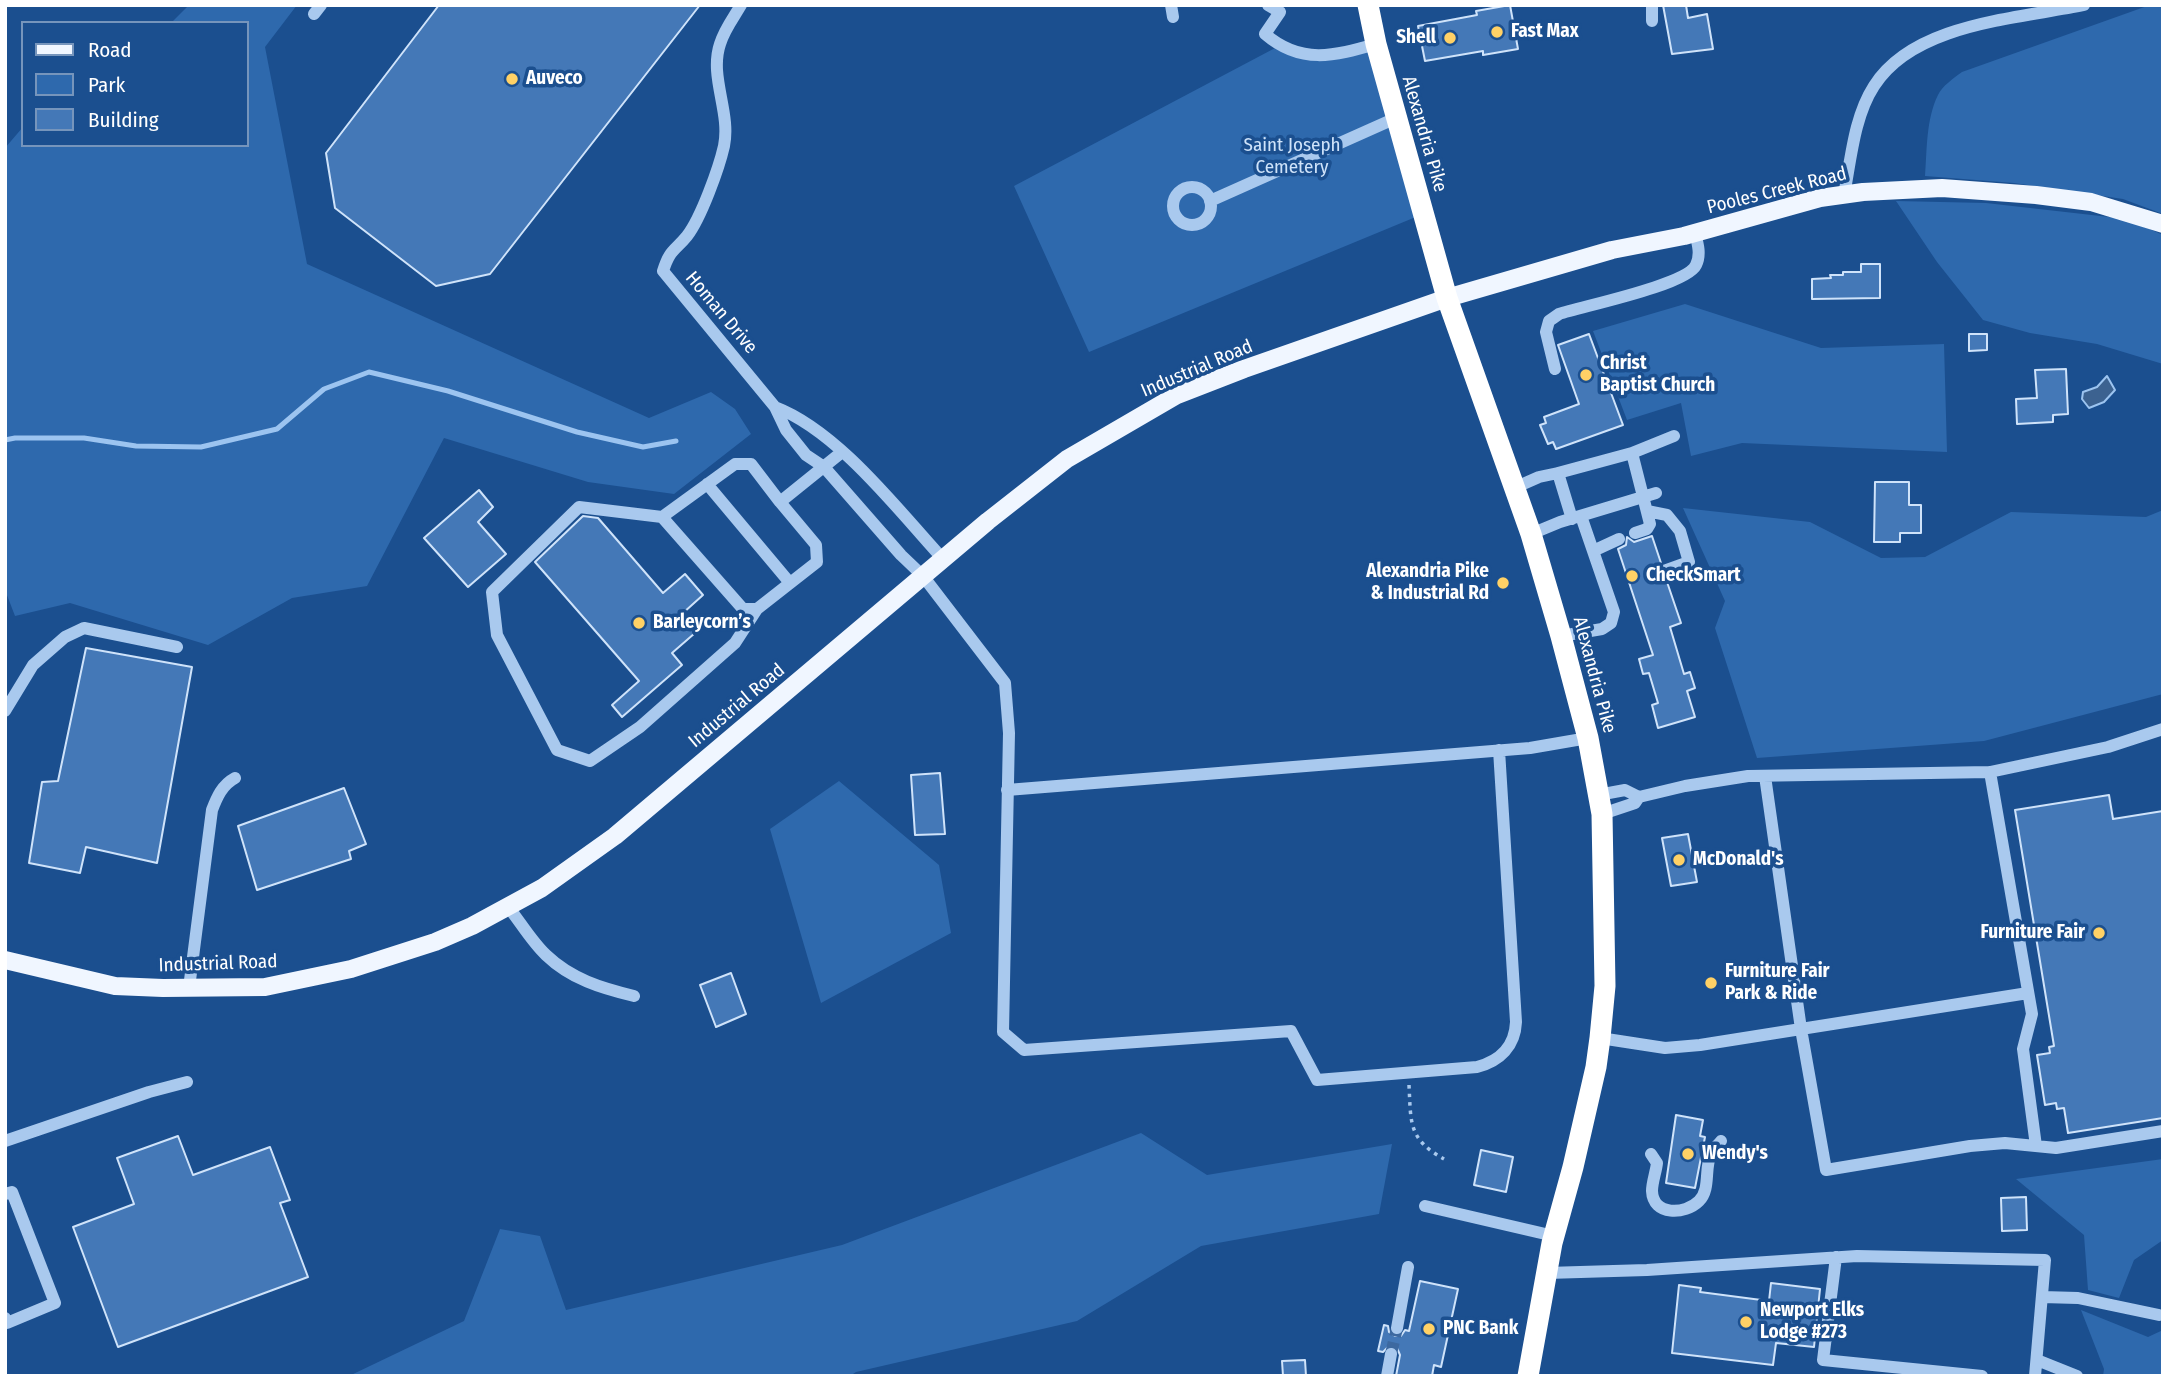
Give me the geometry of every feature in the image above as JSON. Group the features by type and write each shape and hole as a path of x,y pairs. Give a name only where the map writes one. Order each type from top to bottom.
{"highway":[{"name":"Alexandria Pike","path":"1368,5 1376,44 1447,298 1531,534 1561,636 1588,738 1600,805 1605,986 1600,1038 1573,1167 1554,1236 1528,1376"}],"main road":[{"name":"Pooles Creek Road","path":"1447,298 1612,250 1695,233 1804,202 1844,195 1925,188 1970,189 2091,202 2163,224"},
{"name":"Industrial Road","path":"5,960 115,986 265,986 351,969 435,942 509,908 566,872 615,836 943,559 1067,459 1151,409 1208,383 1447,298"}],"lane":[{"name":"Homan Drive","path":"741,5 720,43 717,58 726,128 720,162 688,235 668,256 663,271 775,407 786,430 806,454 824,467 901,555 923,576 1005,683 1009,733 1003,1032 1024,1050 1291,1031 1317,1080 1408,1072"},
{"path":"1268,5 1280,12 1265,34 1301,53 1336,55 1376,44"},
{"path":"1652,5 1652,21"},
{"path":"1844,195 1856,131 1874,86 1886,71 1913,47 1952,32 2084,5"},
{"path":"1210,201 1396,118"},
{"path":"1555,369 1546,332 1549,321 1559,314 1689,274 1696,266 1699,252 1695,233"},
{"name":"Homan Drive","path":"775,407 793,414 854,461 943,559"},
{"path":"1514,488 1539,477 1632,453 1674,436"},
{"path":"780,502 842,452"},
{"path":"1632,453 1650,495 1647,512 1650,524 1635,533"},
{"path":"662,517 735,464 751,464 816,545 817,562 757,609 735,643 640,727 590,761 557,750 497,635 492,593 579,507 662,517 743,609 757,609"},
{"path":"1558,473 1593,551 1614,612 1611,623 1602,629 1561,636"},
{"path":"707,484 790,583"},
{"path":"1531,534 1576,517 1650,495"},
{"path":"1647,512 1667,515 1680,531 1689,562 1664,571"},
{"path":"1593,551 1619,539"},
{"path":"5,711 33,665 65,637 84,628 177,647"},
{"path":"1600,805 1634,803 1639,797 1717,780 1765,776 1990,772 2108,747 2163,729"},
{"path":"1007,790 1541,747 1588,738"},
{"path":"1408,1072 1486,1065 1504,1053 1515,1036 1499,750"},
{"path":"1990,772 2032,1014 2031,1027 2023,1049 2036,1146"},
{"path":"1765,776 1801,1029 1826,1170 1970,1146 2005,1143 2056,1148 2163,1131"},
{"path":"190,988 212,810 221,790 235,779"},
{"path":"1600,805 1625,790 1639,797"},
{"path":"509,908 544,954 564,970 597,987 634,996"},
{"path":"1600,1038 1665,1048 1700,1045 2028,993"},
{"path":"5,1141 149,1091 187,1082"},
{"path":"1651,1154 1657,1163 1652,1191 1656,1203 1666,1210 1678,1212 1689,1209 1701,1200 1710,1154 1721,1141"},
{"path":"5,1194 12,1192 55,1303 7,1323 5,1318"},
{"path":"1425,1206 1554,1236"},
{"path":"1547,1273 1647,1270 1836,1257 2045,1260 2035,1376"},
{"path":"1836,1257 1823,1360 1982,1376"},
{"path":"1397,1328 1408,1267"},
{"path":"2042,1297 2078,1298 2159,1315"},
{"path":"1387,1376 1391,1354"},
{"path":"2037,1360 2077,1376"}],"path":[{"path":"1408,1072 1413,1132 1425,1147 1444,1159"}],"green space":[{"path":"189,5 297,5 265,47 307,264 649,418 711,392 735,409 751,434 674,494 588,482 444,438 367,586 292,598 208,645 70,603 15,616 5,590 5,148 21,129 21,147 248,147 248,21 173,21"},
{"path":"2150,5 2163,5 2163,214 2123,199 2014,183 1925,176 1928,135 1934,104 1942,88 1955,77 1962,72"},
{"name":"Saint Joseph Cemetery","path":"1376,44 1423,214 1089,352 1014,186 1277,47 1301,53"},
{"path":"1896,201 1986,203 2127,219 2163,235 2163,364 2097,344 2030,333 1983,320 1937,262"},
{"path":"1685,304 1821,348 1944,344 1947,452 1742,443 1691,456 1681,403 1627,420 1593,331"},
{"path":"1683,508 1810,522 1881,558 1925,557 2011,512 2146,517 2163,510 2163,694 1984,741 1757,758 1715,628 1725,601"},
{"path":"839,781 939,865 951,933 821,1003 770,829"},
{"path":"1141,1133 1207,1175 1392,1144 1379,1214 1201,1246 1077,1321 856,1372 850,1376 349,1376 464,1321 500,1229 540,1236 566,1310 842,1245"},
{"path":"2163,1159 2163,1240 2134,1260 2119,1298 2088,1290 2084,1235 2016,1179"},
{"path":"2081,1310 2148,1337 2163,1330 2163,1376 2103,1376 2104,1369"}],"shaded area":[{"path":"2107,376 2115,390 2104,402 2089,408 2082,399 2083,392 2097,387"}],"building":[{"name":"Auveco","path":"439,5 700,5 490,274 436,286 335,208 326,153"},
{"path":"1510,5 1518,49 1483,55 1483,51 1425,61 1418,26 1477,15 1476,11"},
{"path":"1663,5 1686,5 1688,18 1707,14 1713,49 1672,54"},
{"path":"1861,264 1880,264 1880,298 1812,299 1812,279 1831,278 1830,275 1843,275 1843,272 1861,272"},
{"name":"Christ Baptist Church","path":"1589,334 1623,425 1556,449 1553,442 1548,444 1540,425 1546,423 1544,417 1579,404 1558,345"},
{"path":"1969,334 1987,334 1987,350 1969,351"},
{"path":"2066,369 2068,414 2053,415 2053,422 2017,424 2016,399 2037,398 2035,370"},
{"path":"1875,482 1909,482 1909,505 1921,505 1921,533 1900,533 1900,542 1874,542"},
{"path":"479,490 493,507 478,522 506,554 468,587 424,538"},
{"name":"Barleycorn’s","path":"583,516 598,518 663,593 685,574 703,595 683,613 695,633 672,653 682,665 622,717 612,705 639,681 535,562"},
{"path":"1652,536 1661,563 1657,566 1656,573 1659,578 1666,579 1681,623 1670,627 1684,674 1690,672 1695,688 1687,691 1695,717 1658,728 1652,705 1658,703 1649,673 1643,674 1639,659 1653,655 1618,549 1626,545 1627,537 1634,542"},
{"path":"86,648 192,667 157,863 86,847 80,873 29,863 42,782 58,781"},
{"path":"940,773 945,834 915,835 911,775"},
{"path":"344,788 366,844 349,851 351,859 257,890 238,826"},
{"name":"Furniture Fair","path":"2109,795 2113,819 2163,811 2163,1118 2068,1133 2064,1108 2057,1109 2056,1103 2045,1105 2037,1055 2050,1053 2049,1047 2054,1046 2015,810"},
{"name":"McDonald's","path":"1688,834 1697,882 1671,886 1662,838"},
{"path":"731,973 746,1014 716,1027 700,985"},
{"name":"Wendy's","path":"1676,1115 1703,1120 1700,1136 1705,1137 1695,1188 1666,1183"},
{"path":"178,1136 193,1175 270,1147 290,1200 280,1203 308,1277 118,1347 73,1227 134,1204 117,1158"},
{"path":"1481,1150 1513,1157 1506,1192 1474,1185"},
{"path":"2026,1197 2027,1230 2002,1231 2001,1198"},
{"name":"PNC Bank","path":"1420,1281 1458,1289 1441,1367 1434,1365 1432,1376 1396,1376 1400,1355 1397,1348 1389,1346 1383,1352 1378,1351 1384,1325 1388,1326 1389,1332 1395,1336 1401,1336 1405,1330 1409,1331"},
{"name":"Newport Elks Lodge #273","path":"1771,1283 1820,1289 1814,1347 1776,1343 1773,1365 1672,1353 1679,1285 1701,1288 1700,1292 1769,1301"},
{"path":"1305,1360 1306,1376 1283,1376 1282,1361"}],"waterway":[{"path":"5,440 84,438 136,446 201,447 277,429 324,389 369,372 448,391 577,432 643,447 676,441"}],"tunnel":[{"path":"1391,1354 1397,1328"}],"place":[{"name":"Fast Max","path":"1497,32"},
{"name":"Shell","path":"1450,38"},
{"name":"Auveco","path":"512,79"},
{"name":"Christ Baptist Church","path":"1586,375"},
{"name":"CheckSmart","path":"1632,576"},
{"name":"Alexandria Pike & Industrial Rd","path":"1503,583"},
{"name":"Barleycorn’s","path":"639,623"},
{"name":"McDonald's","path":"1679,860"},
{"name":"Furniture Fair","path":"2099,933"},
{"name":"Furniture Fair Park & Ride","path":"1711,983"},
{"name":"Wendy's","path":"1688,1154"},
{"name":"Newport Elks Lodge #273","path":"1746,1322"},
{"name":"PNC Bank","path":"1429,1329"}]}
